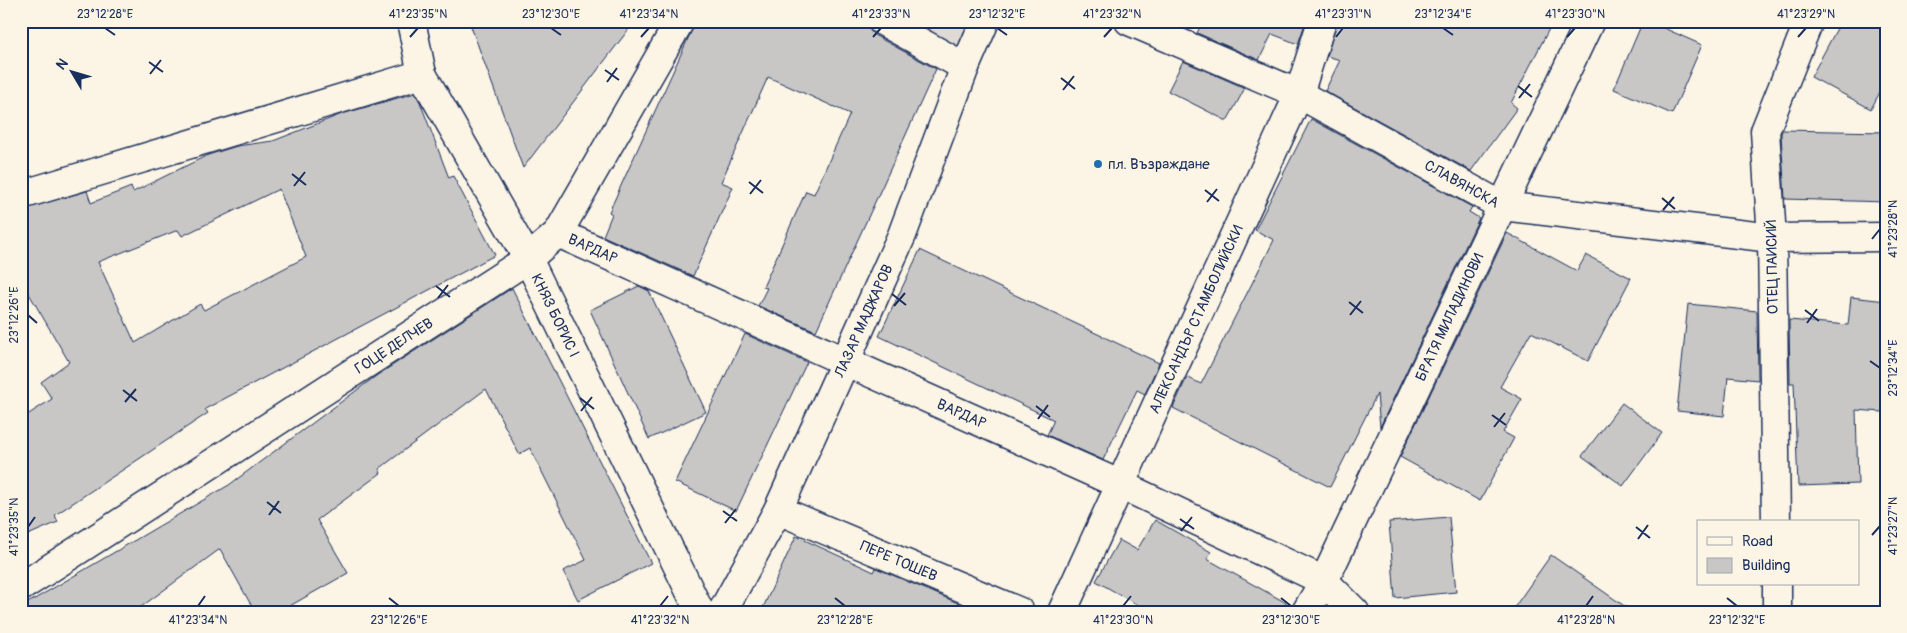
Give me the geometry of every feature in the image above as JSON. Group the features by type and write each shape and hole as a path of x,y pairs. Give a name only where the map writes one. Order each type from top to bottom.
{"street":[{"name":"КНЯЗ БОРИС I","path":"411,21 422,74 528,259 700,612"},
{"name":"ГОЦЕ ДЕЛЧЕВ","path":"21,587 528,259 558,233 680,21"},
{"path":"882,21 965,67"},
{"name":"ЛАЗАР МАДЖАРОВ","path":"722,612 778,510 902,235 965,67 986,21"},
{"name":"СЛАВЯНСКА","path":"1129,21 1299,94 1502,206 1772,238 1886,236"},
{"name":"АЛЕКСАНДЪР СТАМБОЛИЙСКИ","path":"1062,612 1299,94 1322,21"},
{"name":"БРАТЯ МИЛАДИНОВИ","path":"1306,612 1324,580 1590,21"},
{"name":"ОТЕЦ ПАИСИЙ","path":"1776,520 1772,238 1765,131 1809,21"},
{"path":"21,196 422,74"},
{"name":"ВАРДАР","path":"558,233 1119,484 1324,580 1355,612"},
{"name":"ПЕРЕ ТОШЕВ","path":"778,510 1020,612"},
{"path":"1777,586 1777,612"}],"shaded area":[{"path":"882,21 985,21 965,67"}],"building":[{"path":"469,21 635,21 523,168"},
{"path":"696,21 860,21 867,25 874,35 936,69 816,331 758,306 767,288 763,287 806,191 814,194 850,114 768,77 721,182 733,187 693,276 603,236 612,214 609,212"},
{"path":"1203,21 1306,21 1298,44 1272,34 1259,60 1197,33"},
{"path":"1337,21 1553,21 1511,103 1517,108 1471,171 1325,91 1340,60 1327,56"},
{"path":"1643,21 1648,21 1702,45 1672,114 1614,89"},
{"path":"1841,21 1886,21 1886,81 1871,109 1811,77"},
{"path":"1183,61 1245,88 1227,121 1168,91"},
{"path":"415,93 449,178 453,176 495,255 205,409 208,413 55,515 58,522 21,538 21,419 52,399 41,382 69,362 21,280 21,210 87,191 91,203 131,187 133,192 208,155 237,146 273,141 342,114","holes":["279,189 306,257 204,310 200,304 135,343 98,262 178,230 182,236"]},
{"path":"1311,119 1472,207 1469,212 1479,218 1380,427 1377,394 1330,487 1173,408 1187,377 1201,384 1274,240 1255,230"},
{"path":"1782,130 1886,132 1886,202 1785,199"},
{"path":"1507,233 1577,271 1586,255 1631,278 1588,361 1531,332 1500,387 1522,399 1503,432 1514,438 1480,501 1400,457"},
{"path":"920,250 1159,363 1145,394 1137,390 1103,460 1047,435 1054,420 879,336"},
{"path":"639,286 649,291 706,412 649,439 590,310"},
{"path":"512,288 651,563 578,600 563,571 586,560 530,448 519,454 486,389 379,469 381,473 317,520 348,573 279,612 255,612 220,549 134,612 21,612 21,607 229,485 376,376"},
{"path":"1851,297 1886,301 1886,383 1882,412 1856,410 1858,484 1798,486 1794,383 1790,383 1789,320 1848,325"},
{"path":"1688,304 1757,311 1758,380 1728,377 1724,416 1677,411"},
{"path":"745,334 807,362 736,511 675,482"},
{"path":"1622,403 1662,433 1623,486 1582,456"},
{"path":"1449,517 1456,592 1395,598 1389,522"},
{"path":"1155,520 1211,552 1207,559 1292,606 1290,612 1150,612 1096,581 1119,540 1137,550"},
{"path":"796,536 874,572 876,568 979,612 761,612"},
{"path":"1551,555 1633,612 1511,612"}],"place":[{"name":"пл. Възраждане","path":"1098,164"}]}
